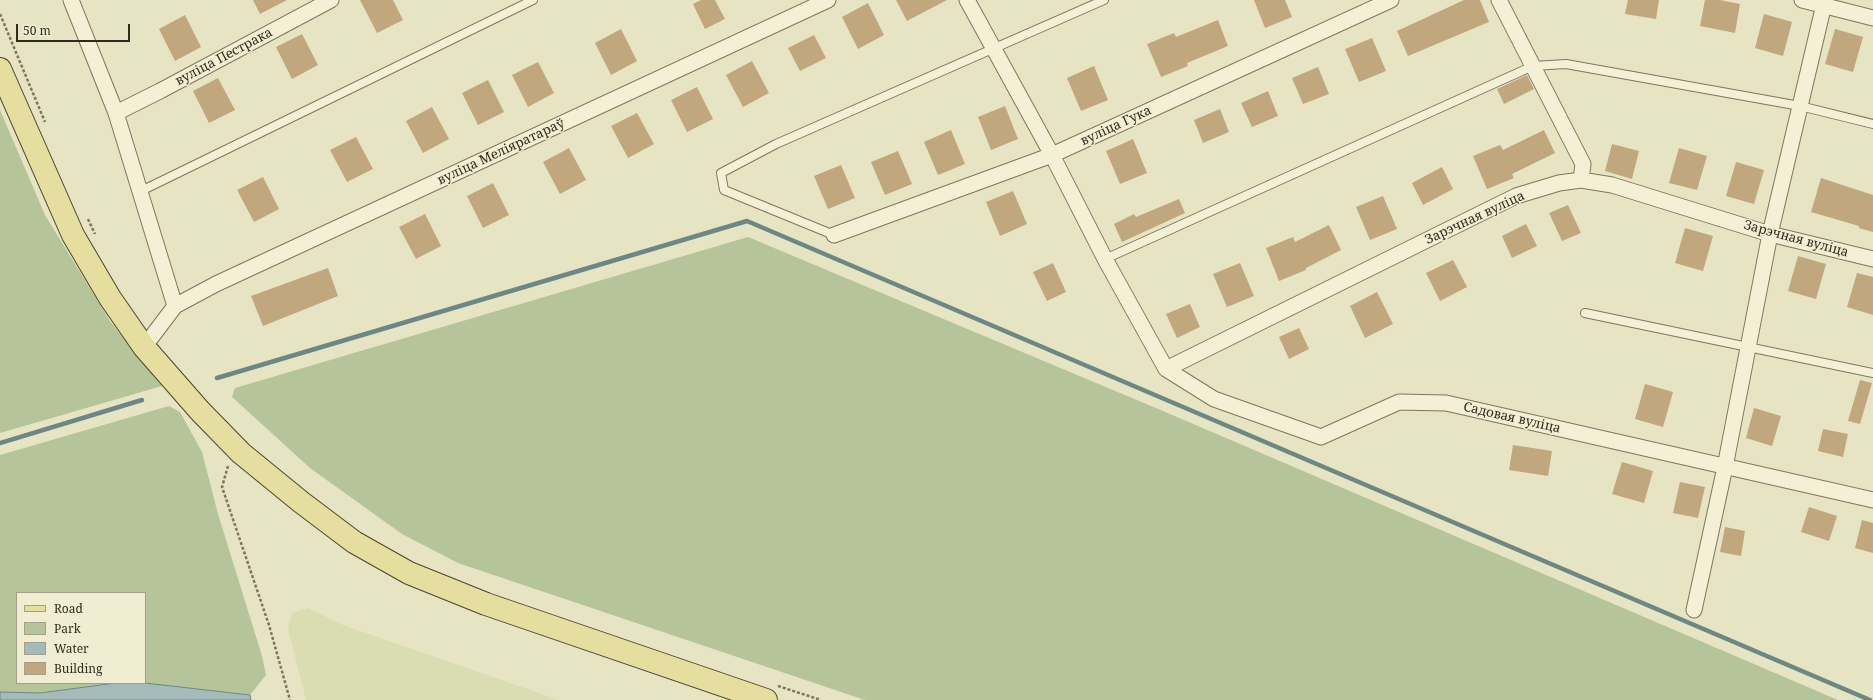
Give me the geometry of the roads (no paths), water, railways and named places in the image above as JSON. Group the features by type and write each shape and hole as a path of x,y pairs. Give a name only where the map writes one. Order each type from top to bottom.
{"main road":[{"path":"0,69 73,235 110,298 144,347 200,411 241,453 301,502 354,542 409,573 486,604 771,692"}],"street":[{"path":"71,0 116,113 175,306 144,347"},
{"name":"вуліца Пестрака","path":"116,113 167,88 331,0"},
{"name":"вуліца Меліяратараў","path":"175,306 216,284 828,0"},
{"path":"967,0 1052,155 1104,259 1166,369"},
{"name":"вуліца Гука","path":"834,235 1052,155 1390,0"},
{"path":"1500,0 1583,164 1581,180"},
{"path":"1802,0 1825,3 1873,18"},
{"path":"1694,610 1749,346 1770,234 1825,3"},
{"name":"Зарэчная вуліца","path":"1166,369 1516,196 1559,184 1581,180 1612,184 1770,234 1873,259"},
{"name":"Садовая вуліца","path":"1166,369 1214,399 1321,437 1399,402 1446,403 1873,500"}],"lane":[{"path":"141,191 533,0"},
{"path":"834,235 724,190 721,173 776,144 1104,0"},
{"path":"1104,259 1533,66 1566,64 1800,106 1873,124"},
{"path":"1585,313 1873,373"}],"water":[{"path":"146,683 250,695 251,700 0,700 0,692 40,693 108,684"}],"waterway":[{"path":"217,378 747,221 1870,700"},
{"path":"0,443 142,400"}]}
